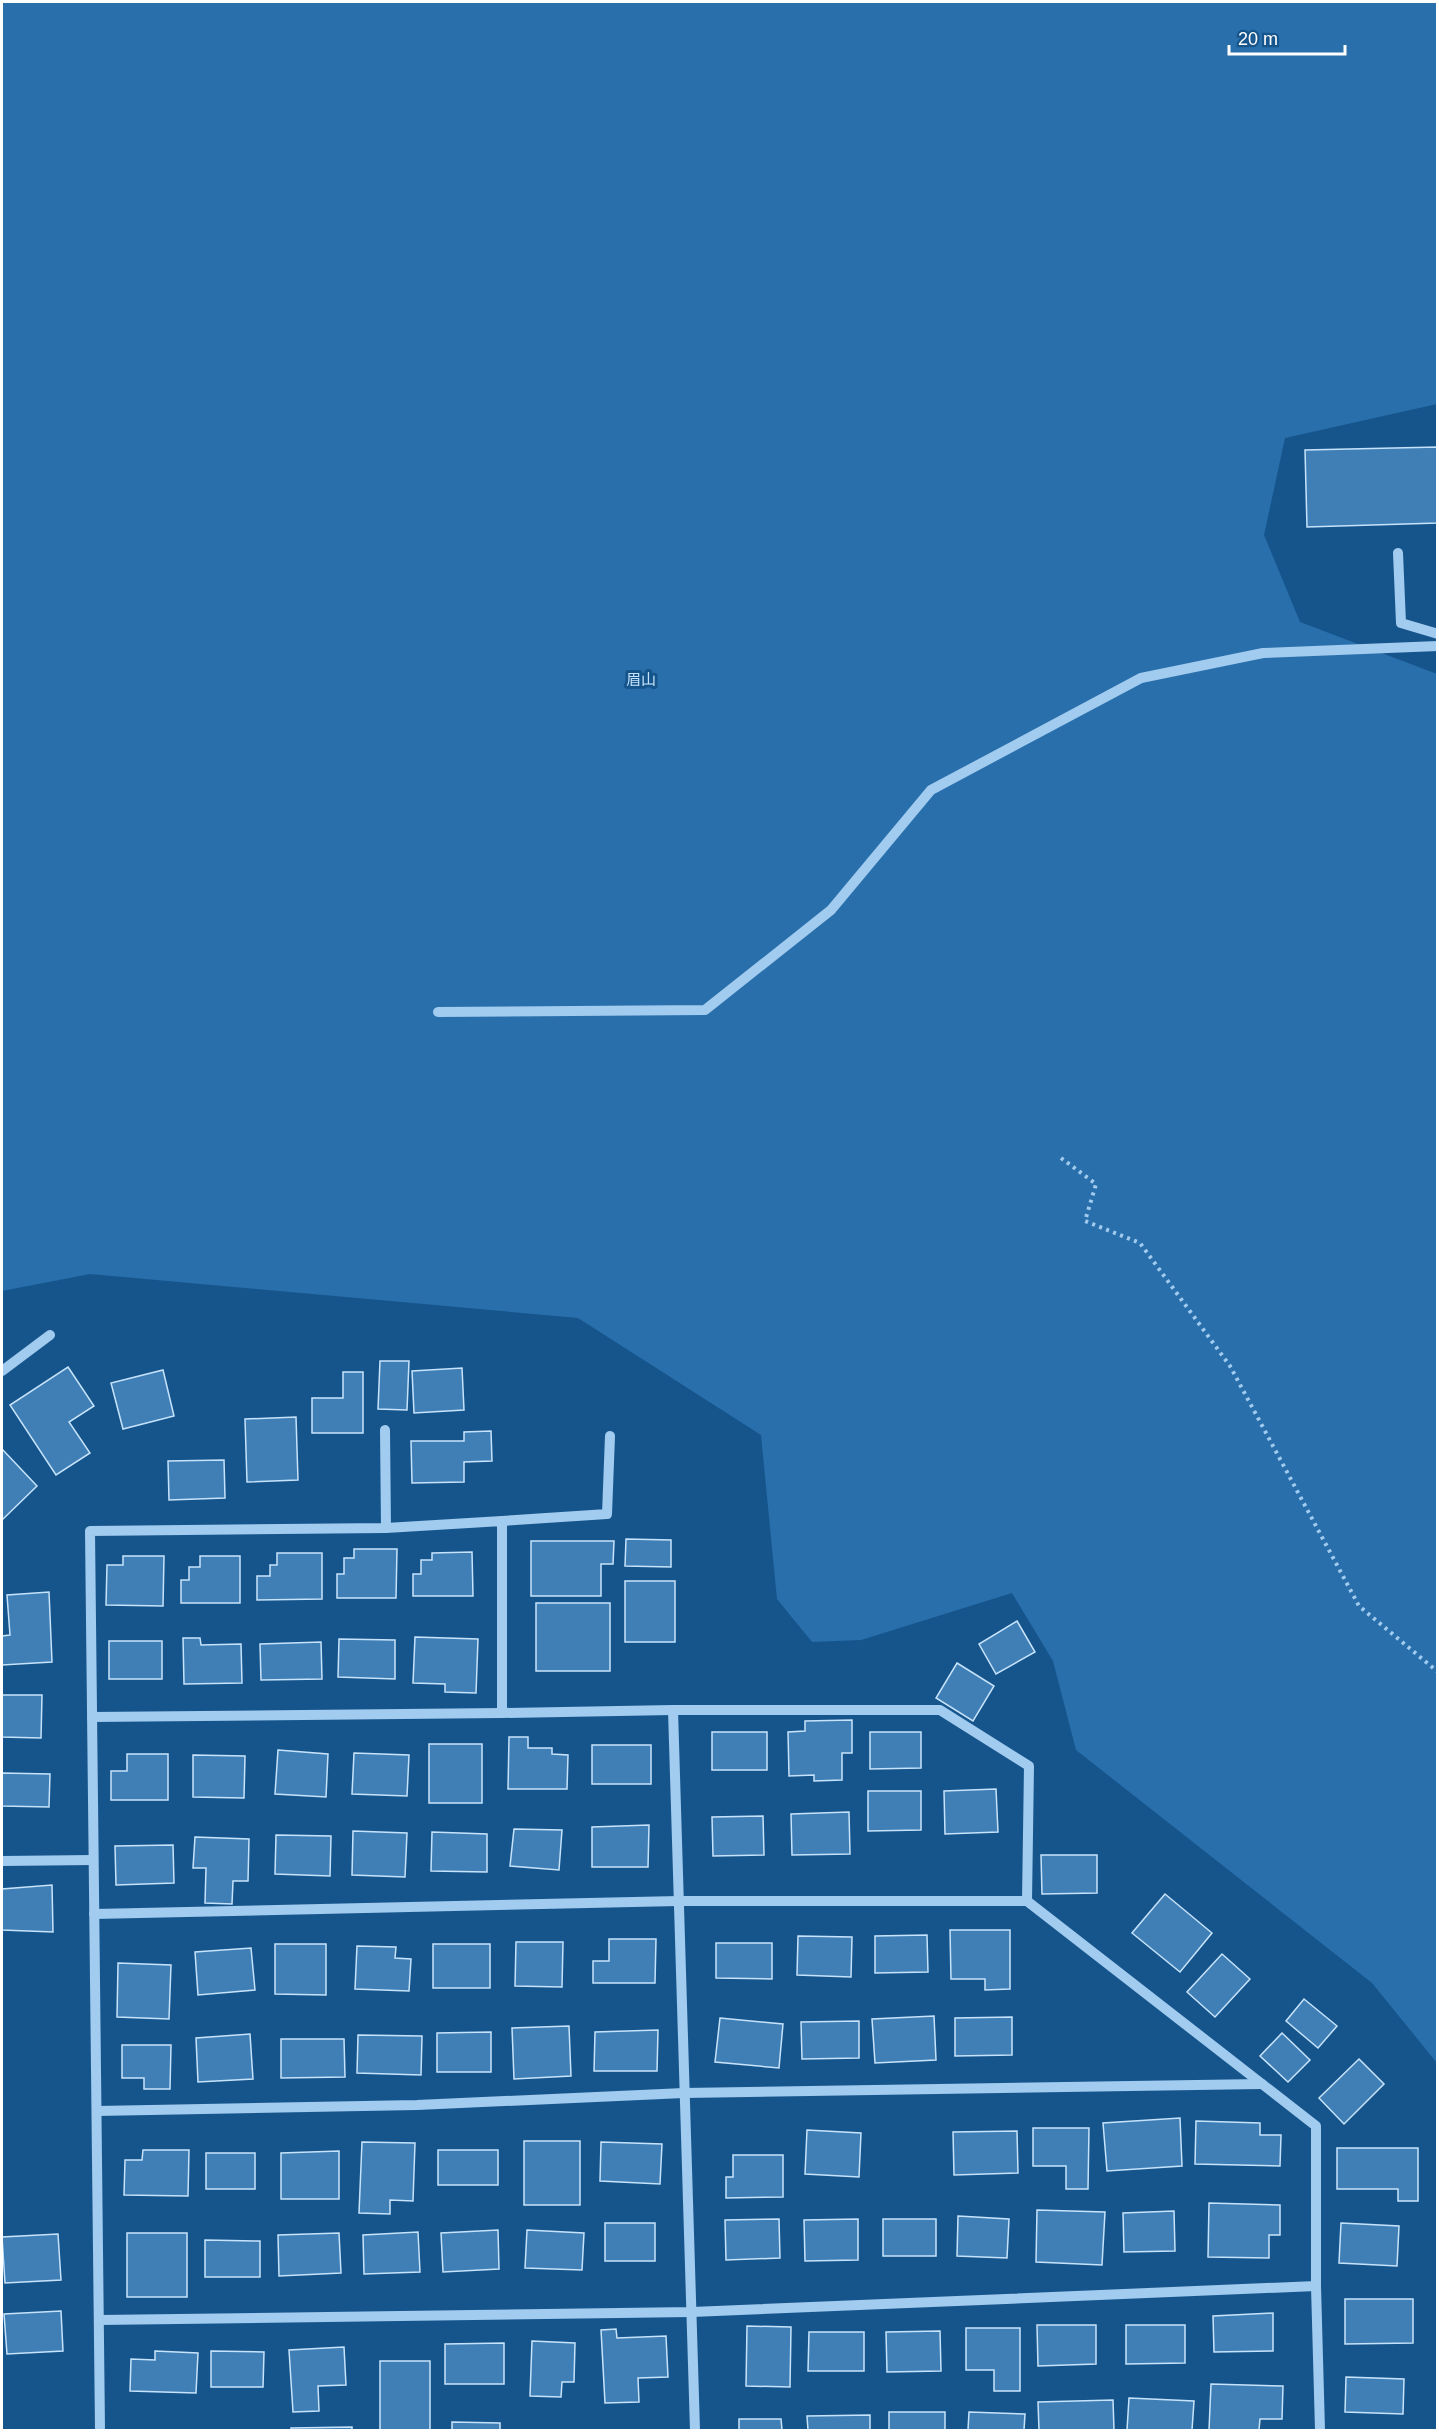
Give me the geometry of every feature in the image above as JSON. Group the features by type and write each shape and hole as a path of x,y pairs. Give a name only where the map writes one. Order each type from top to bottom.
{"street":[{"path":"1398,553 1401,622 1437,634"},
{"path":"438,1012 705,1010 831,910 931,789 1141,678 1263,653 1437,646"},
{"path":"2,1371 50,1335"},
{"path":"385,1431 386,1528"},
{"path":"100,2430 90,1531 386,1528 607,1514 610,1436"},
{"path":"502,1521 502,1713"},
{"path":"92,1717 673,1710 940,1710 1029,1766 1027,1901"},
{"path":"673,1710 695,2430"},
{"path":"2,1861 93,1860"},
{"path":"94,1914 679,1901 1027,1901 1317,2127 1320,2430"},
{"path":"97,2111 417,2105 684,2093 1262,2084"},
{"path":"99,2320 692,2312 1317,2286"}],"path":[{"path":"1061,1158 1096,1184 1085,1221 1140,1243 1230,1366 1359,1606 1437,1672"}],"green space":[{"name":"眉山","path":"2,2 1437,2 1437,404 1285,438 1264,535 1300,622 1437,674 1437,2063 1372,1983 1076,1750 1053,1661 1012,1593 861,1640 812,1642 777,1599 761,1435 578,1318 90,1274 2,1291"}],"building":[{"path":"1438,447 1438,523 1307,527 1305,450"},
{"path":"380,1361 409,1361 407,1410 378,1409"},
{"path":"68,1367 94,1406 69,1422 90,1453 56,1475 10,1405"},
{"path":"462,1368 464,1410 414,1413 412,1371"},
{"path":"163,1370 174,1416 123,1429 111,1383"},
{"path":"343,1372 363,1372 363,1433 312,1433 312,1398 343,1398"},
{"path":"296,1417 298,1480 247,1482 245,1419"},
{"path":"491,1431 492,1461 464,1462 464,1482 412,1483 411,1441 464,1441 464,1432"},
{"path":"2,1449 37,1486 2,1520"},
{"path":"224,1460 225,1498 169,1500 168,1461"},
{"path":"626,1539 671,1540 671,1567 625,1566"},
{"path":"531,1541 614,1541 613,1564 601,1564 601,1596 531,1596"},
{"path":"354,1549 397,1549 396,1598 337,1598 337,1574 344,1574 344,1558 354,1558"},
{"path":"472,1552 473,1596 413,1596 413,1574 421,1574 421,1560 432,1560 432,1553"},
{"path":"277,1553 322,1553 322,1599 257,1600 257,1576 270,1576 270,1565 277,1565"},
{"path":"123,1556 164,1556 163,1606 106,1605 107,1565 123,1565"},
{"path":"200,1556 240,1556 240,1603 181,1603 181,1580 189,1580 189,1567 200,1567"},
{"path":"625,1581 675,1581 675,1642 625,1642"},
{"path":"49,1592 52,1662 2,1665 2,1636 10,1635 7,1595"},
{"path":"536,1603 610,1603 610,1671 536,1671"},
{"path":"1017,1621 1035,1652 996,1674 979,1644"},
{"path":"415,1637 478,1639 476,1693 445,1692 445,1684 413,1683"},
{"path":"183,1638 200,1638 201,1645 241,1644 242,1683 184,1684"},
{"path":"339,1639 395,1640 395,1679 338,1677"},
{"path":"109,1641 162,1641 162,1679 109,1679"},
{"path":"321,1642 322,1679 261,1680 260,1644"},
{"path":"957,1663 994,1686 973,1721 936,1698"},
{"path":"2,1695 42,1695 41,1738 2,1737"},
{"path":"852,1720 852,1753 842,1753 842,1780 814,1781 814,1775 789,1776 788,1732 805,1731 805,1721"},
{"path":"712,1732 767,1732 767,1770 712,1770"},
{"path":"870,1732 921,1732 921,1768 870,1769"},
{"path":"509,1737 528,1737 528,1748 552,1748 552,1754 568,1755 567,1789 508,1789"},
{"path":"429,1744 482,1744 482,1803 429,1803"},
{"path":"592,1745 651,1745 651,1784 592,1784"},
{"path":"278,1750 328,1754 326,1797 275,1794"},
{"path":"354,1753 409,1755 407,1796 352,1794"},
{"path":"127,1754 168,1754 168,1800 111,1800 111,1771 127,1771"},
{"path":"193,1755 245,1756 244,1798 193,1797"},
{"path":"2,1773 50,1774 49,1807 2,1806"},
{"path":"996,1789 998,1832 945,1834 944,1791"},
{"path":"868,1791 921,1791 921,1830 868,1831"},
{"path":"849,1812 850,1854 792,1855 791,1814"},
{"path":"763,1816 764,1855 713,1856 712,1817"},
{"path":"649,1825 648,1867 592,1867 592,1827"},
{"path":"514,1829 562,1830 559,1870 510,1866"},
{"path":"353,1831 407,1833 405,1877 352,1875"},
{"path":"432,1832 487,1834 487,1872 431,1871"},
{"path":"276,1835 331,1836 330,1876 275,1874"},
{"path":"195,1837 249,1839 248,1881 233,1881 232,1904 205,1903 206,1868 193,1868"},
{"path":"173,1845 174,1883 116,1885 115,1846"},
{"path":"1041,1855 1097,1855 1097,1893 1042,1894"},
{"path":"52,1885 53,1932 2,1930 2,1889"},
{"path":"1165,1894 1212,1933 1180,1972 1132,1933"},
{"path":"950,1930 1010,1930 1010,1989 985,1990 985,1979 951,1979"},
{"path":"927,1935 928,1972 875,1973 875,1936"},
{"path":"798,1936 852,1937 851,1977 797,1975"},
{"path":"609,1939 656,1939 655,1983 593,1983 593,1961 609,1961"},
{"path":"516,1942 563,1942 562,1987 515,1986"},
{"path":"716,1943 772,1943 772,1979 716,1978"},
{"path":"275,1944 326,1944 326,1995 275,1994"},
{"path":"433,1944 490,1944 490,1988 433,1988"},
{"path":"357,1946 396,1947 395,1958 411,1959 409,1991 355,1989"},
{"path":"251,1948 255,1990 198,1995 195,1952"},
{"path":"1222,1954 1250,1979 1215,2017 1187,1992"},
{"path":"118,1963 171,1965 169,2019 117,2017"},
{"path":"1304,1999 1337,2026 1318,2048 1286,2021"},
{"path":"934,2016 936,2060 875,2063 872,2019"},
{"path":"1012,2017 1012,2055 955,2056 955,2018"},
{"path":"720,2018 783,2024 779,2068 715,2062"},
{"path":"859,2021 859,2058 802,2059 801,2022"},
{"path":"569,2026 571,2076 514,2079 512,2028"},
{"path":"658,2030 657,2071 594,2071 595,2032"},
{"path":"491,2032 491,2072 437,2072 437,2033"},
{"path":"1282,2033 1310,2060 1288,2082 1260,2056"},
{"path":"250,2034 253,2079 198,2082 196,2038"},
{"path":"358,2035 422,2036 421,2075 357,2073"},
{"path":"281,2039 344,2039 345,2077 281,2078"},
{"path":"122,2045 171,2045 170,2089 144,2089 144,2078 122,2078"},
{"path":"1359,2059 1384,2084 1344,2124 1319,2098"},
{"path":"1180,2118 1182,2166 1107,2171 1103,2123"},
{"path":"1196,2121 1260,2123 1260,2135 1281,2135 1280,2166 1195,2164"},
{"path":"1033,2128 1089,2128 1088,2189 1066,2189 1066,2166 1033,2166"},
{"path":"807,2130 861,2133 859,2177 805,2174"},
{"path":"1017,2131 1018,2173 954,2175 953,2132"},
{"path":"524,2141 580,2141 580,2205 524,2205"},
{"path":"362,2142 415,2143 413,2201 390,2200 390,2214 359,2213"},
{"path":"601,2142 662,2144 660,2184 600,2181"},
{"path":"1337,2148 1418,2148 1418,2201 1398,2201 1398,2189 1337,2189"},
{"path":"143,2150 189,2150 188,2196 124,2195 125,2160 142,2160"},
{"path":"438,2150 498,2150 498,2185 438,2185"},
{"path":"339,2151 339,2199 281,2199 281,2153"},
{"path":"206,2153 255,2153 255,2189 206,2189"},
{"path":"733,2155 783,2155 783,2197 726,2198 726,2177 733,2177"},
{"path":"1209,2203 1280,2205 1280,2235 1269,2235 1269,2258 1208,2257"},
{"path":"1037,2210 1105,2212 1102,2265 1036,2262"},
{"path":"1174,2211 1175,2251 1124,2252 1123,2213"},
{"path":"958,2216 1009,2219 1007,2258 957,2256"},
{"path":"779,2219 780,2258 726,2260 725,2220"},
{"path":"858,2219 858,2260 805,2261 804,2220"},
{"path":"883,2219 936,2219 936,2256 883,2256"},
{"path":"605,2223 655,2223 655,2261 605,2261"},
{"path":"1341,2223 1399,2226 1397,2266 1339,2263"},
{"path":"498,2230 499,2269 443,2272 441,2233"},
{"path":"527,2230 584,2233 582,2270 525,2268"},
{"path":"418,2232 420,2272 364,2274 363,2235"},
{"path":"127,2233 187,2233 187,2297 127,2297"},
{"path":"339,2233 341,2273 279,2276 278,2235"},
{"path":"58,2234 61,2280 5,2283 2,2237"},
{"path":"205,2240 260,2241 260,2277 205,2277"},
{"path":"1345,2299 1413,2299 1413,2343 1345,2344"},
{"path":"61,2311 63,2351 7,2354 4,2314"},
{"path":"1273,2313 1273,2351 1214,2352 1213,2316"},
{"path":"1037,2325 1096,2325 1096,2364 1038,2366"},
{"path":"1126,2325 1185,2325 1185,2363 1126,2364"},
{"path":"747,2326 791,2327 790,2387 746,2386"},
{"path":"966,2328 1020,2328 1020,2391 994,2391 994,2370 966,2370"},
{"path":"616,2329 617,2338 666,2336 668,2377 638,2378 639,2402 605,2403 601,2330"},
{"path":"940,2331 941,2371 887,2372 886,2332"},
{"path":"809,2332 864,2332 864,2371 808,2371"},
{"path":"532,2341 575,2343 574,2382 562,2382 561,2397 530,2396"},
{"path":"504,2343 504,2384 445,2384 445,2344"},
{"path":"344,2347 346,2385 318,2386 319,2411 293,2412 289,2350"},
{"path":"155,2351 198,2353 196,2393 130,2391 131,2359 155,2360"},
{"path":"211,2351 264,2352 263,2387 211,2387"},
{"path":"380,2361 430,2361 430,2430 380,2430"},
{"path":"1346,2377 1404,2379 1403,2414 1345,2412"},
{"path":"1211,2384 1283,2386 1282,2419 1260,2419 1259,2430 1209,2430"},
{"path":"1129,2398 1194,2401 1192,2430 1127,2430"},
{"path":"1113,2400 1114,2430 1039,2430 1038,2402"},
{"path":"889,2412 945,2412 945,2430 889,2430"},
{"path":"969,2412 1025,2414 1024,2430 968,2430"},
{"path":"870,2415 870,2430 808,2430 807,2416"},
{"path":"739,2419 781,2419 782,2430 739,2430"},
{"path":"452,2422 500,2423 500,2430 452,2430"},
{"path":"352,2427 352,2430 291,2430 291,2428"}]}
